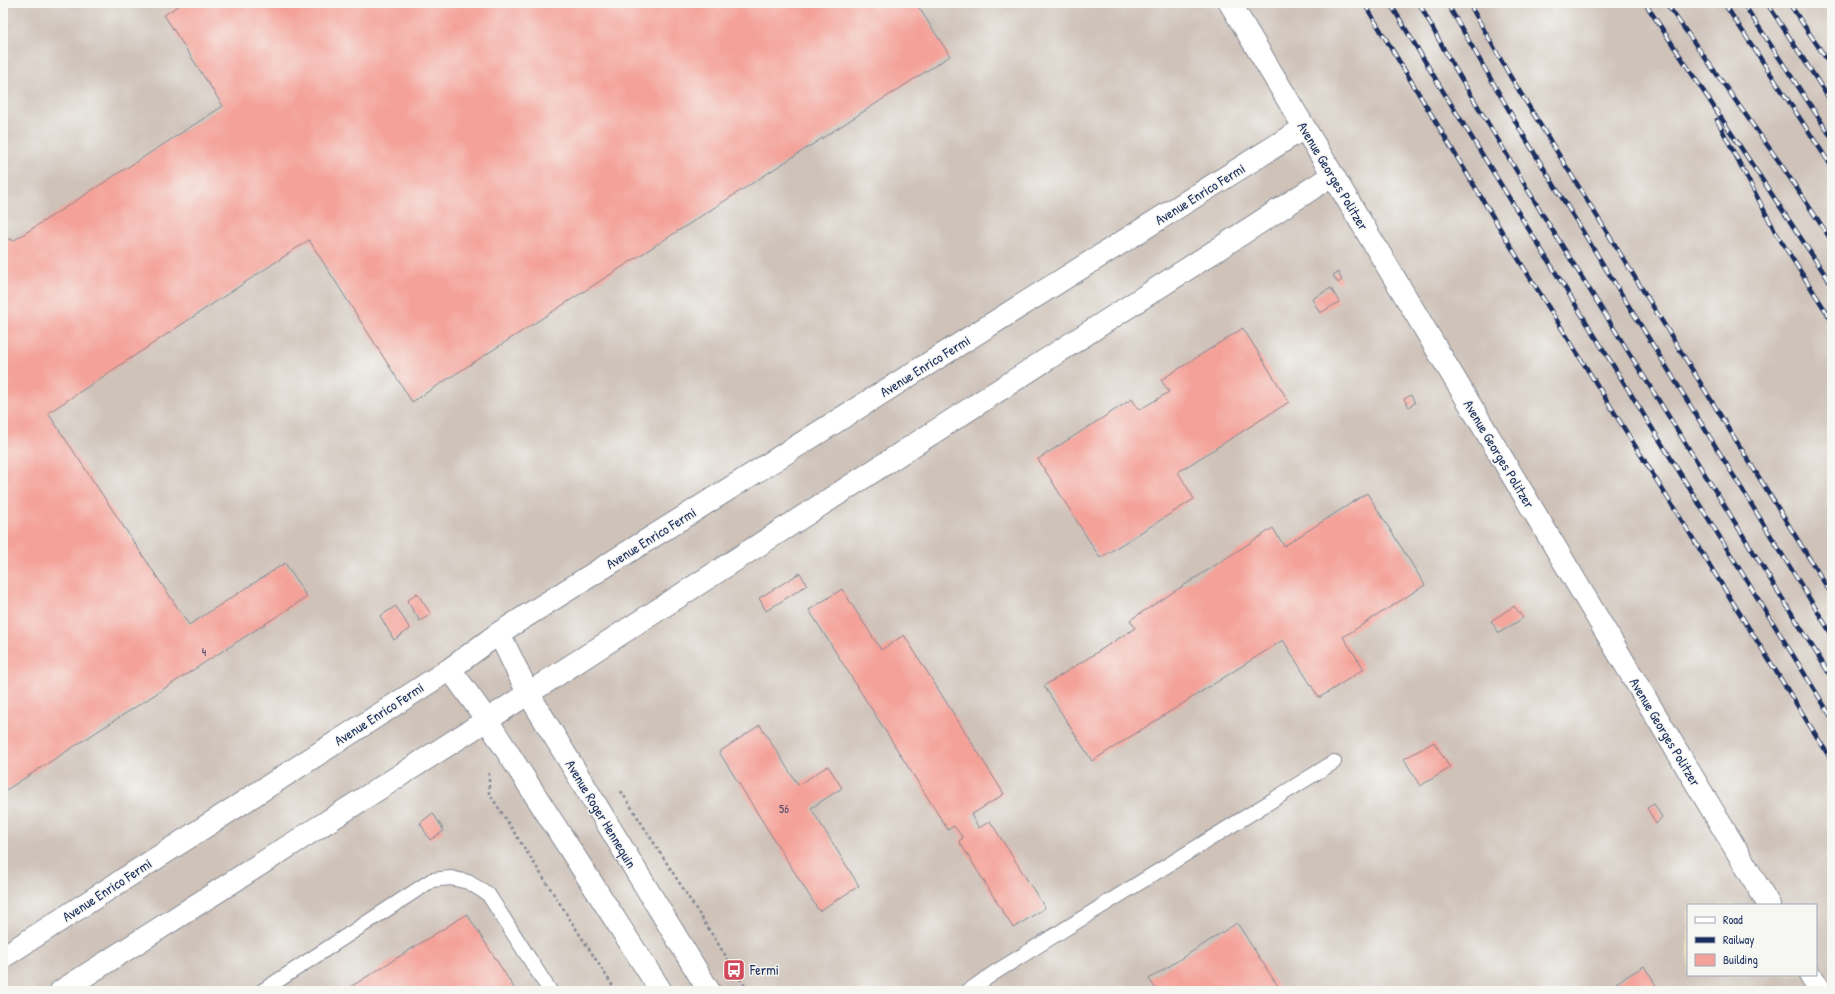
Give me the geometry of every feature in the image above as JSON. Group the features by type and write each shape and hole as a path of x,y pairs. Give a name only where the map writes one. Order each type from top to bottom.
{"street":[{"name":"Avenue Georges Politzer","path":"1230,3 1768,904"},
{"name":"Avenue Enrico Fermi","path":"3,957 450,669 499,633 1304,128"},
{"path":"61,991 487,720 1333,175"},
{"name":"Avenue Roger Hennequin","path":"499,633 528,693 709,991"},
{"path":"450,669 487,720 661,991"},
{"path":"1811,976 1820,991"}],"lane":[{"path":"968,991 994,973 1334,762"},
{"path":"262,991 432,880 451,878 468,882 488,894 550,991"}],"path":[{"path":"618,787 748,991"},
{"path":"489,793 616,991"}],"shaded area":[{"path":"3,3 1832,3 1832,991 3,991"}],"building":[{"path":"183,3 916,3 950,56 412,402 309,240 48,413 189,625 285,563 307,597 3,792 3,243 11,238 13,241 223,106 164,15"},
{"path":"1338,272 1342,280 1338,283 1333,275"},
{"path":"1331,288 1339,302 1320,313 1312,299"},
{"path":"1243,328 1289,402 1178,472 1194,499 1100,558 1038,459 1132,399 1139,410 1169,392 1161,380"},
{"path":"1411,395 1415,403 1409,407 1404,399"},
{"path":"1367,493 1425,585 1343,637 1364,669 1319,698 1283,640 1092,761 1044,686 1135,628 1130,620 1273,528 1284,546"},
{"path":"800,573 807,585 766,611 759,598"},
{"path":"842,589 881,650 904,635 1004,794 971,815 979,828 990,821 1045,908 1013,928 959,841 963,838 954,826 948,830 809,610"},
{"path":"417,593 431,614 420,621 407,601"},
{"path":"396,606 410,629 394,640 380,616"},
{"path":"1514,606 1523,618 1499,633 1491,621"},
{"path":"760,725 798,785 828,766 842,788 811,808 859,886 819,911 719,752"},
{"path":"1434,742 1450,768 1420,786 1404,759"},
{"path":"1654,804 1662,817 1656,824 1647,808"},
{"path":"433,813 444,831 430,840 420,823"},
{"path":"467,914 516,991 344,991"},
{"path":"1237,923 1281,991 1157,991 1149,979"},
{"path":"1644,966 1657,987 1651,991 1609,991 1617,986 1616,983"}],"railway":[{"path":"1364,3 1519,260 1832,761"},
{"path":"1390,3 1441,88 1832,718"},
{"path":"1419,3 1447,55 1543,215 1832,678"},
{"path":"1447,3 1522,133 1832,635"},
{"path":"1469,3 1510,76 1832,595"},
{"path":"1645,3 1832,285"},
{"path":"1666,3 1780,163 1832,241"},
{"path":"1724,3 1832,167"},
{"path":"1743,3 1832,138"},
{"path":"1767,3 1832,103"},
{"path":"1789,3 1832,67"},
{"path":"1717,120 1776,233 1832,321"}],"place":[{"name":"Fermi","path":"734,970"}]}
